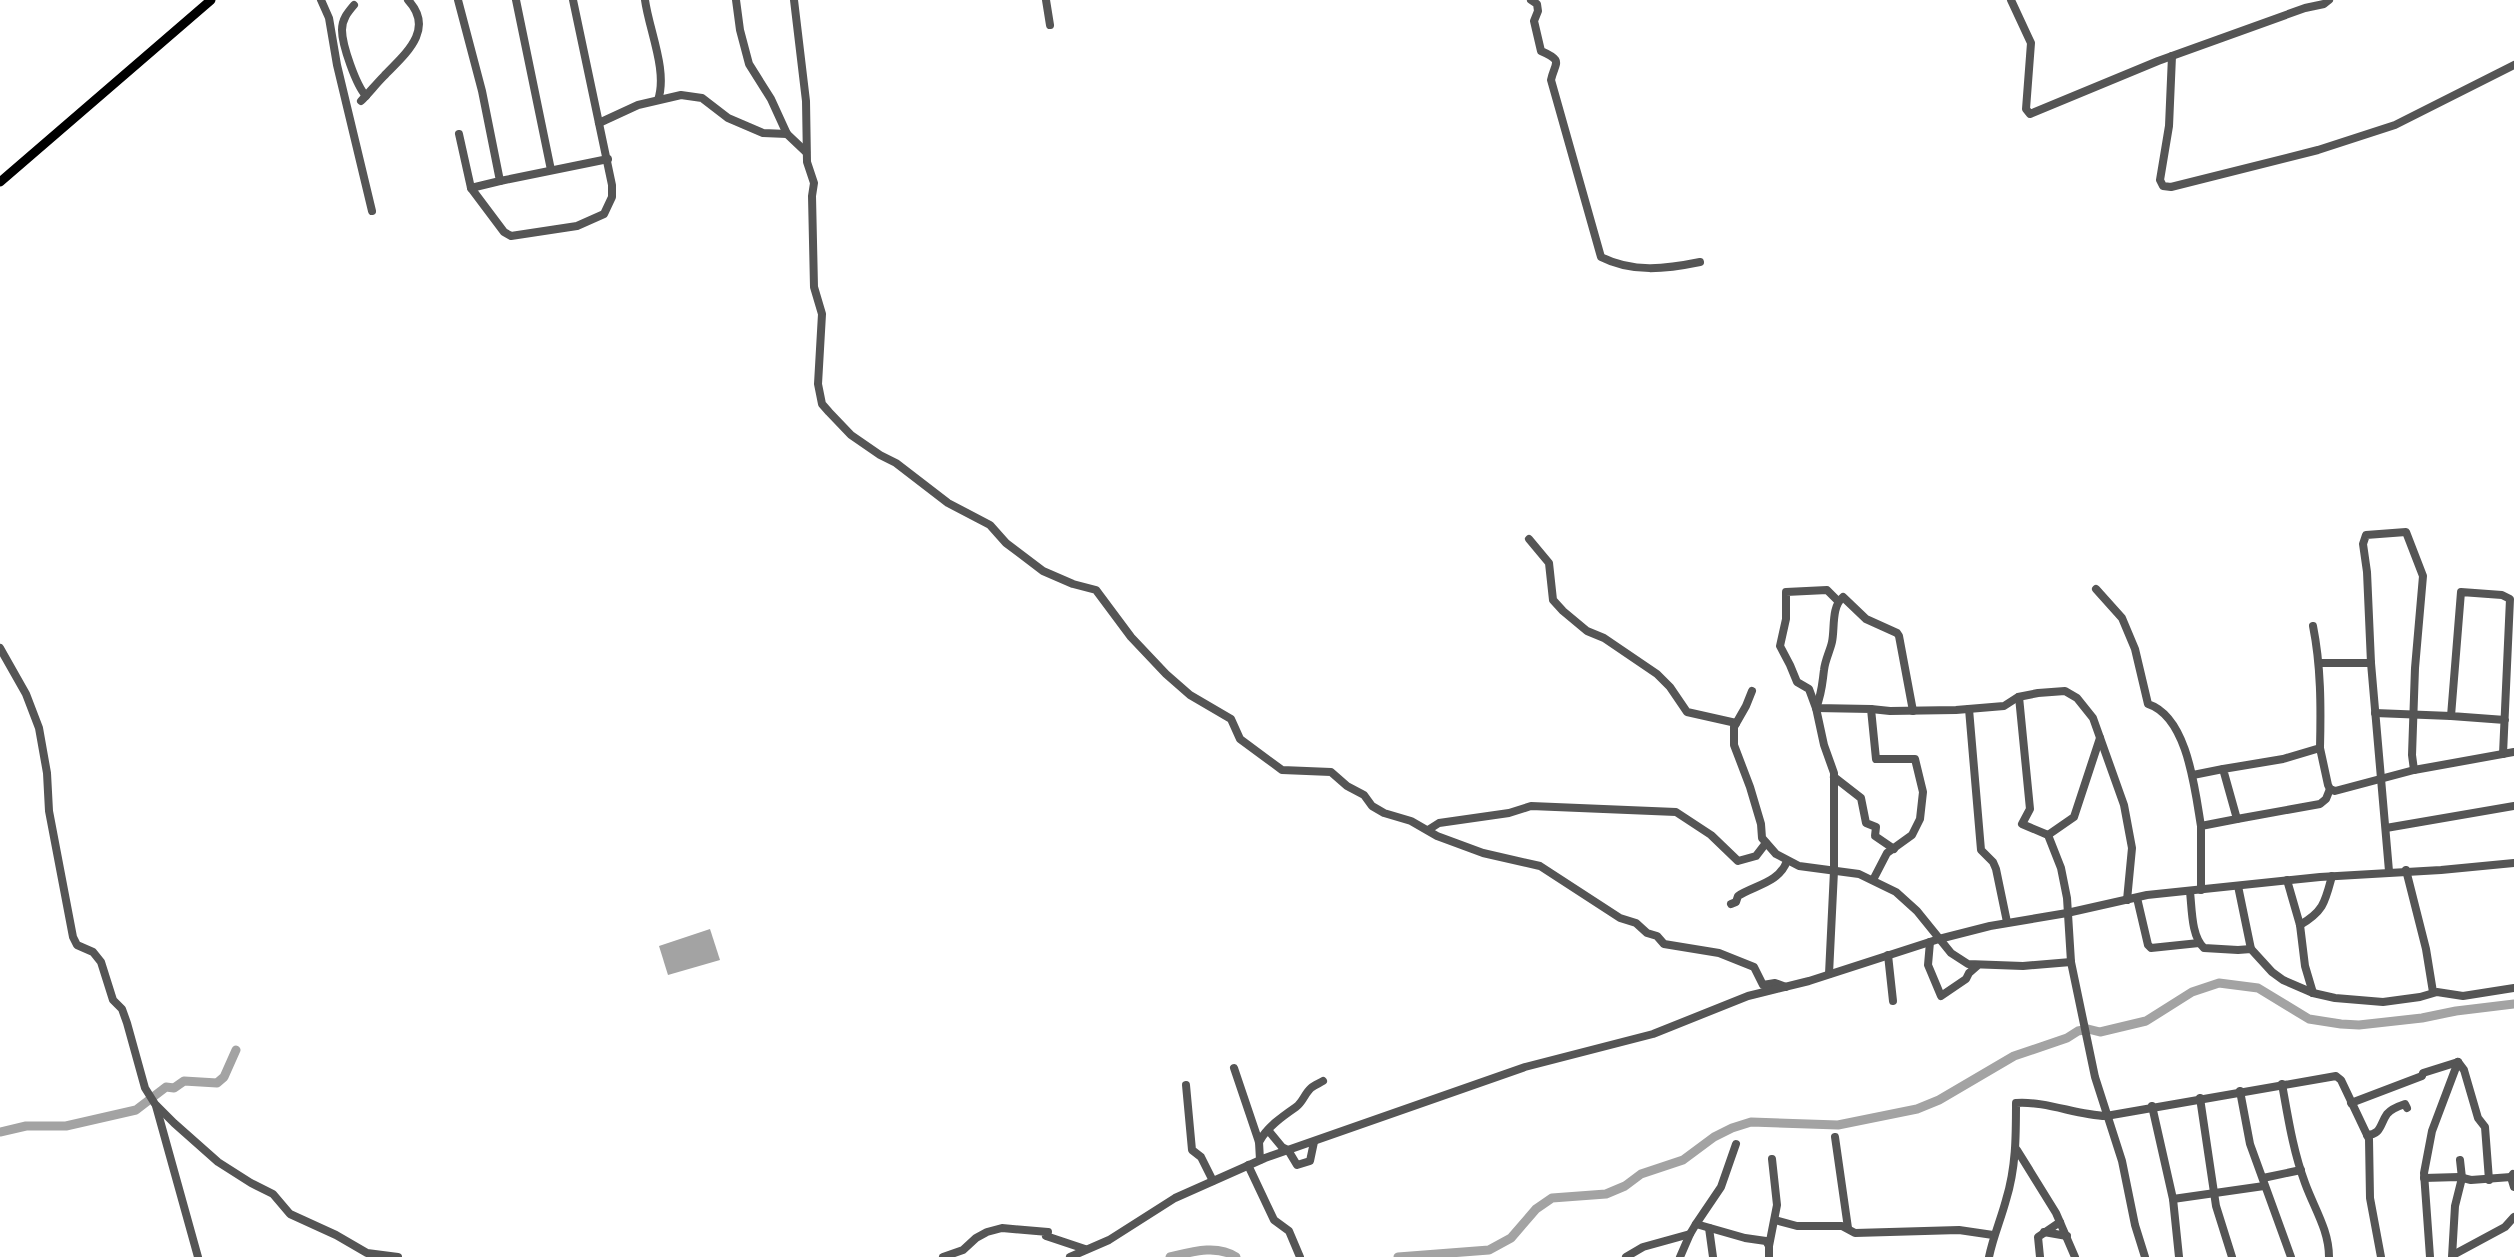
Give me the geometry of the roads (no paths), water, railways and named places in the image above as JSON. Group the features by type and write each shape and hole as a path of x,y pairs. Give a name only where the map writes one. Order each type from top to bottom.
{"main road":[{"path":"0,182 211,0"}],"street":[{"path":"321,0 329,18 337,65 372,212"},
{"path":"354,5 345,15 342,29 364,98 409,51 417,35 420,23 408,0"},
{"path":"458,0 482,91 500,181"},
{"path":"516,0 551,170"},
{"path":"459,134 471,188 504,232 511,236 577,226 604,214 612,197 608,159 573,0"},
{"path":"645,0 662,88 658,100"},
{"path":"736,0 740,30 749,64 771,99 787,134 806,152"},
{"path":"794,0 806,101 806,152 814,183 812,196 814,287 822,314 819,384 822,404 851,435 896,463 948,503 990,525 1006,543 1043,571 1073,584 1096,590 1131,637 1166,674 1190,695 1231,719 1240,739 1282,770 1331,772 1347,786 1364,795 1372,806 1384,813 1411,821 1437,836 1483,853 1540,866 1620,918 1636,923 1647,933 1657,936 1664,944 1712,952 1748,964 1754,967 1763,985 1774,983 1786,987"},
{"path":"1046,0 1050,25"},
{"path":"1531,0 1537,4 1538,11 1534,21 1541,51 1556,59 1557,68 1551,80 1601,257 1615,264 1640,268 1663,269 1700,262"},
{"path":"2011,0 2031,44 2026,109 2030,114 2172,56 2305,8 2324,4 2329,0"},
{"path":"2172,56 2169,126 2160,180 2163,186 2171,187 2318,150 2395,125 2514,65"},
{"path":"600,123 638,105 681,95 702,98 728,118 763,133 787,134"},
{"path":"471,188 608,159"},
{"path":"2389,871 2371,663 2367,572 2363,544 2366,535 2406,532 2422,576 2413,714 2414,770"},
{"path":"1528,539 1549,563 1553,600 1563,611 1587,631 1604,638 1657,674 1670,687 1687,712 1736,723"},
{"path":"2096,589 2122,618 2135,649 2148,704 2156,707 2166,717 2183,743 2193,775 2201,826 2201,890"},
{"path":"1829,974 1834,871 1834,777 1809,689 1797,682 1780,646 1785,619 1786,592 1827,590 1838,601"},
{"path":"2451,716 2461,592 2508,596 2510,599 2503,754"},
{"path":"1816,708 1823,690 1824,669 1832,640 1838,601 1843,597 1866,619 1899,636 1913,711"},
{"path":"2201,826 2320,804 2326,799 2330,789 2320,748 2319,663 2313,626"},
{"path":"0,648 26,694 39,728 47,773 50,811 73,937 77,945 93,952 100,962 113,1000 122,1009 128,1023 145,1088 155,1104 196,1144 251,1183 273,1194 290,1214 336,1235 367,1254 398,1257"},
{"path":"2319,663 2371,663"},
{"path":"1752,691 1734,727 1734,745 1750,787 1761,824 1762,838 1787,861 1799,866 1859,874 1873,880 1906,899 1950,953 1962,961 1977,966 2023,966 2071,962"},
{"path":"1816,708 1913,711 1969,709 2004,706 2019,697 2065,691 2077,698 2088,711 2100,738 2124,805 2130,832 2131,878 2127,900"},
{"path":"2019,697 2030,809 2022,824 2048,835 2061,868 2067,898 2071,962 2081,1011 2106,1116 2122,1161 2135,1225 2145,1257"},
{"path":"1871,709 1876,759 1915,759 1923,792 1920,819 1912,834 1887,854 1873,880"},
{"path":"1969,709 1981,850 1993,862 1996,869 2007,922"},
{"path":"2375,713 2505,720"},
{"path":"2048,835 2074,817 2100,738"},
{"path":"2193,775 2283,759 2320,748"},
{"path":"2330,789 2335,791 2414,770 2514,752"},
{"path":"2223,769 2237,819"},
{"path":"1834,777 1861,798 1866,822 1876,827 1875,836 1894,849"},
{"path":"1428,830 1439,823 1458,819 1509,813 1531,806 1545,806 1676,812 1711,835 1738,861 1756,856 1766,843"},
{"path":"2386,828 2514,806"},
{"path":"1731,904 1736,902 1738,896 1744,892 1761,886 1778,875 1784,870 1787,861"},
{"path":"1070,1257 1128,1229 1175,1198 1260,1160 1525,1067 1653,1034 1748,996 1786,987 1939,939 2007,922 2067,913 2137,898 2288,880 2514,863"},
{"path":"2406,870 2426,949 2433,992"},
{"path":"2300,925 2316,916 2326,902 2332,876"},
{"path":"2288,880 2300,925 2305,966 2313,993"},
{"path":"2238,886 2252,949 2272,972 2313,993 2351,1000 2383,1002 2413,999 2433,992 2463,996 2514,988"},
{"path":"2190,892 2199,943 2204,948 2252,949"},
{"path":"2137,898 2148,945 2151,948 2199,943"},
{"path":"1930,942 1928,965 1941,996 1966,979 1977,966"},
{"path":"1887,955 1893,1000"},
{"path":"2351,1103 2422,1076 2424,1073 2458,1062"},
{"path":"2430,1257 2424,1178 2432,1131 2458,1062"},
{"path":"2458,1062 2464,1070 2478,1118 2485,1127 2489,1180"},
{"path":"1234,1068 1259,1142 1260,1160"},
{"path":"1989,1257 1993,1235 2007,1199 2017,1150 2016,1103 2054,1106 2087,1115 2106,1116 2152,1106 2336,1076 2341,1080 2367,1135 2370,1148 2370,1198 2381,1257"},
{"path":"1259,1142 1289,1110 1296,1107 1311,1088 1323,1081"},
{"path":"2282,1084 2293,1142 2301,1170 2326,1232 2329,1257"},
{"path":"1186,1085 1192,1150 1201,1157 1213,1181"},
{"path":"2240,1091 2250,1144 2291,1257"},
{"path":"2200,1098 2216,1206 2232,1257"},
{"path":"155,1104 198,1257"},
{"path":"2367,1135 2375,1135 2378,1132 2388,1112 2405,1104 2407,1108"},
{"path":"2152,1106 2173,1199 2180,1257"},
{"path":"1268,1130 1282,1147 1288,1150 1297,1165 1310,1161 1314,1142"},
{"path":"1835,1137 1848,1228"},
{"path":"1680,1257 1690,1234 1721,1187 1736,1144"},
{"path":"2017,1150 2060,1222 2075,1257"},
{"path":"1769,1257 1777,1205 1772,1159"},
{"path":"2453,1256 2455,1206 2462,1178 2460,1160"},
{"path":"1248,1165 1274,1220 1289,1231 1300,1257"},
{"path":"2173,1199 2215,1194 2301,1170"},
{"path":"2424,1178 2489,1180 2513,1174 2514,1187"},
{"path":"2453,1256 2505,1227 2514,1217"},
{"path":"1775,1220 1797,1226 1848,1228 1855,1233 1959,1230 1993,1235"},
{"path":"2040,1257 2038,1237 2060,1222"},
{"path":"1696,1224 1745,1238 1766,1241 1769,1246"},
{"path":"943,1257 963,1250 987,1232 1002,1228 1048,1232 1046,1236 1087,1249"},
{"path":"1709,1228 1713,1257"},
{"path":"2044,1232 2067,1236"},
{"path":"1626,1257 1643,1247 1690,1234"}],"waterway":[{"path":"1398,1257 1489,1250 1511,1238 1536,1209 1552,1198 1606,1194 1625,1186 1641,1174 1683,1160 1714,1137 1751,1122 1838,1125 1917,1109 1939,1100 2014,1056 2067,1038 2078,1031 2088,1029 2100,1032 2146,1021 2192,992 2219,983 2258,988 2309,1019 2341,1024 2359,1025 2422,1018 2456,1011 2514,1004"},
{"path":"0,1132 26,1126 66,1126 136,1110 166,1087 174,1088 184,1081 217,1083 224,1077 236,1050"},
{"path":"1170,1257 1195,1251 1212,1250 1229,1253 1236,1257"}]}
